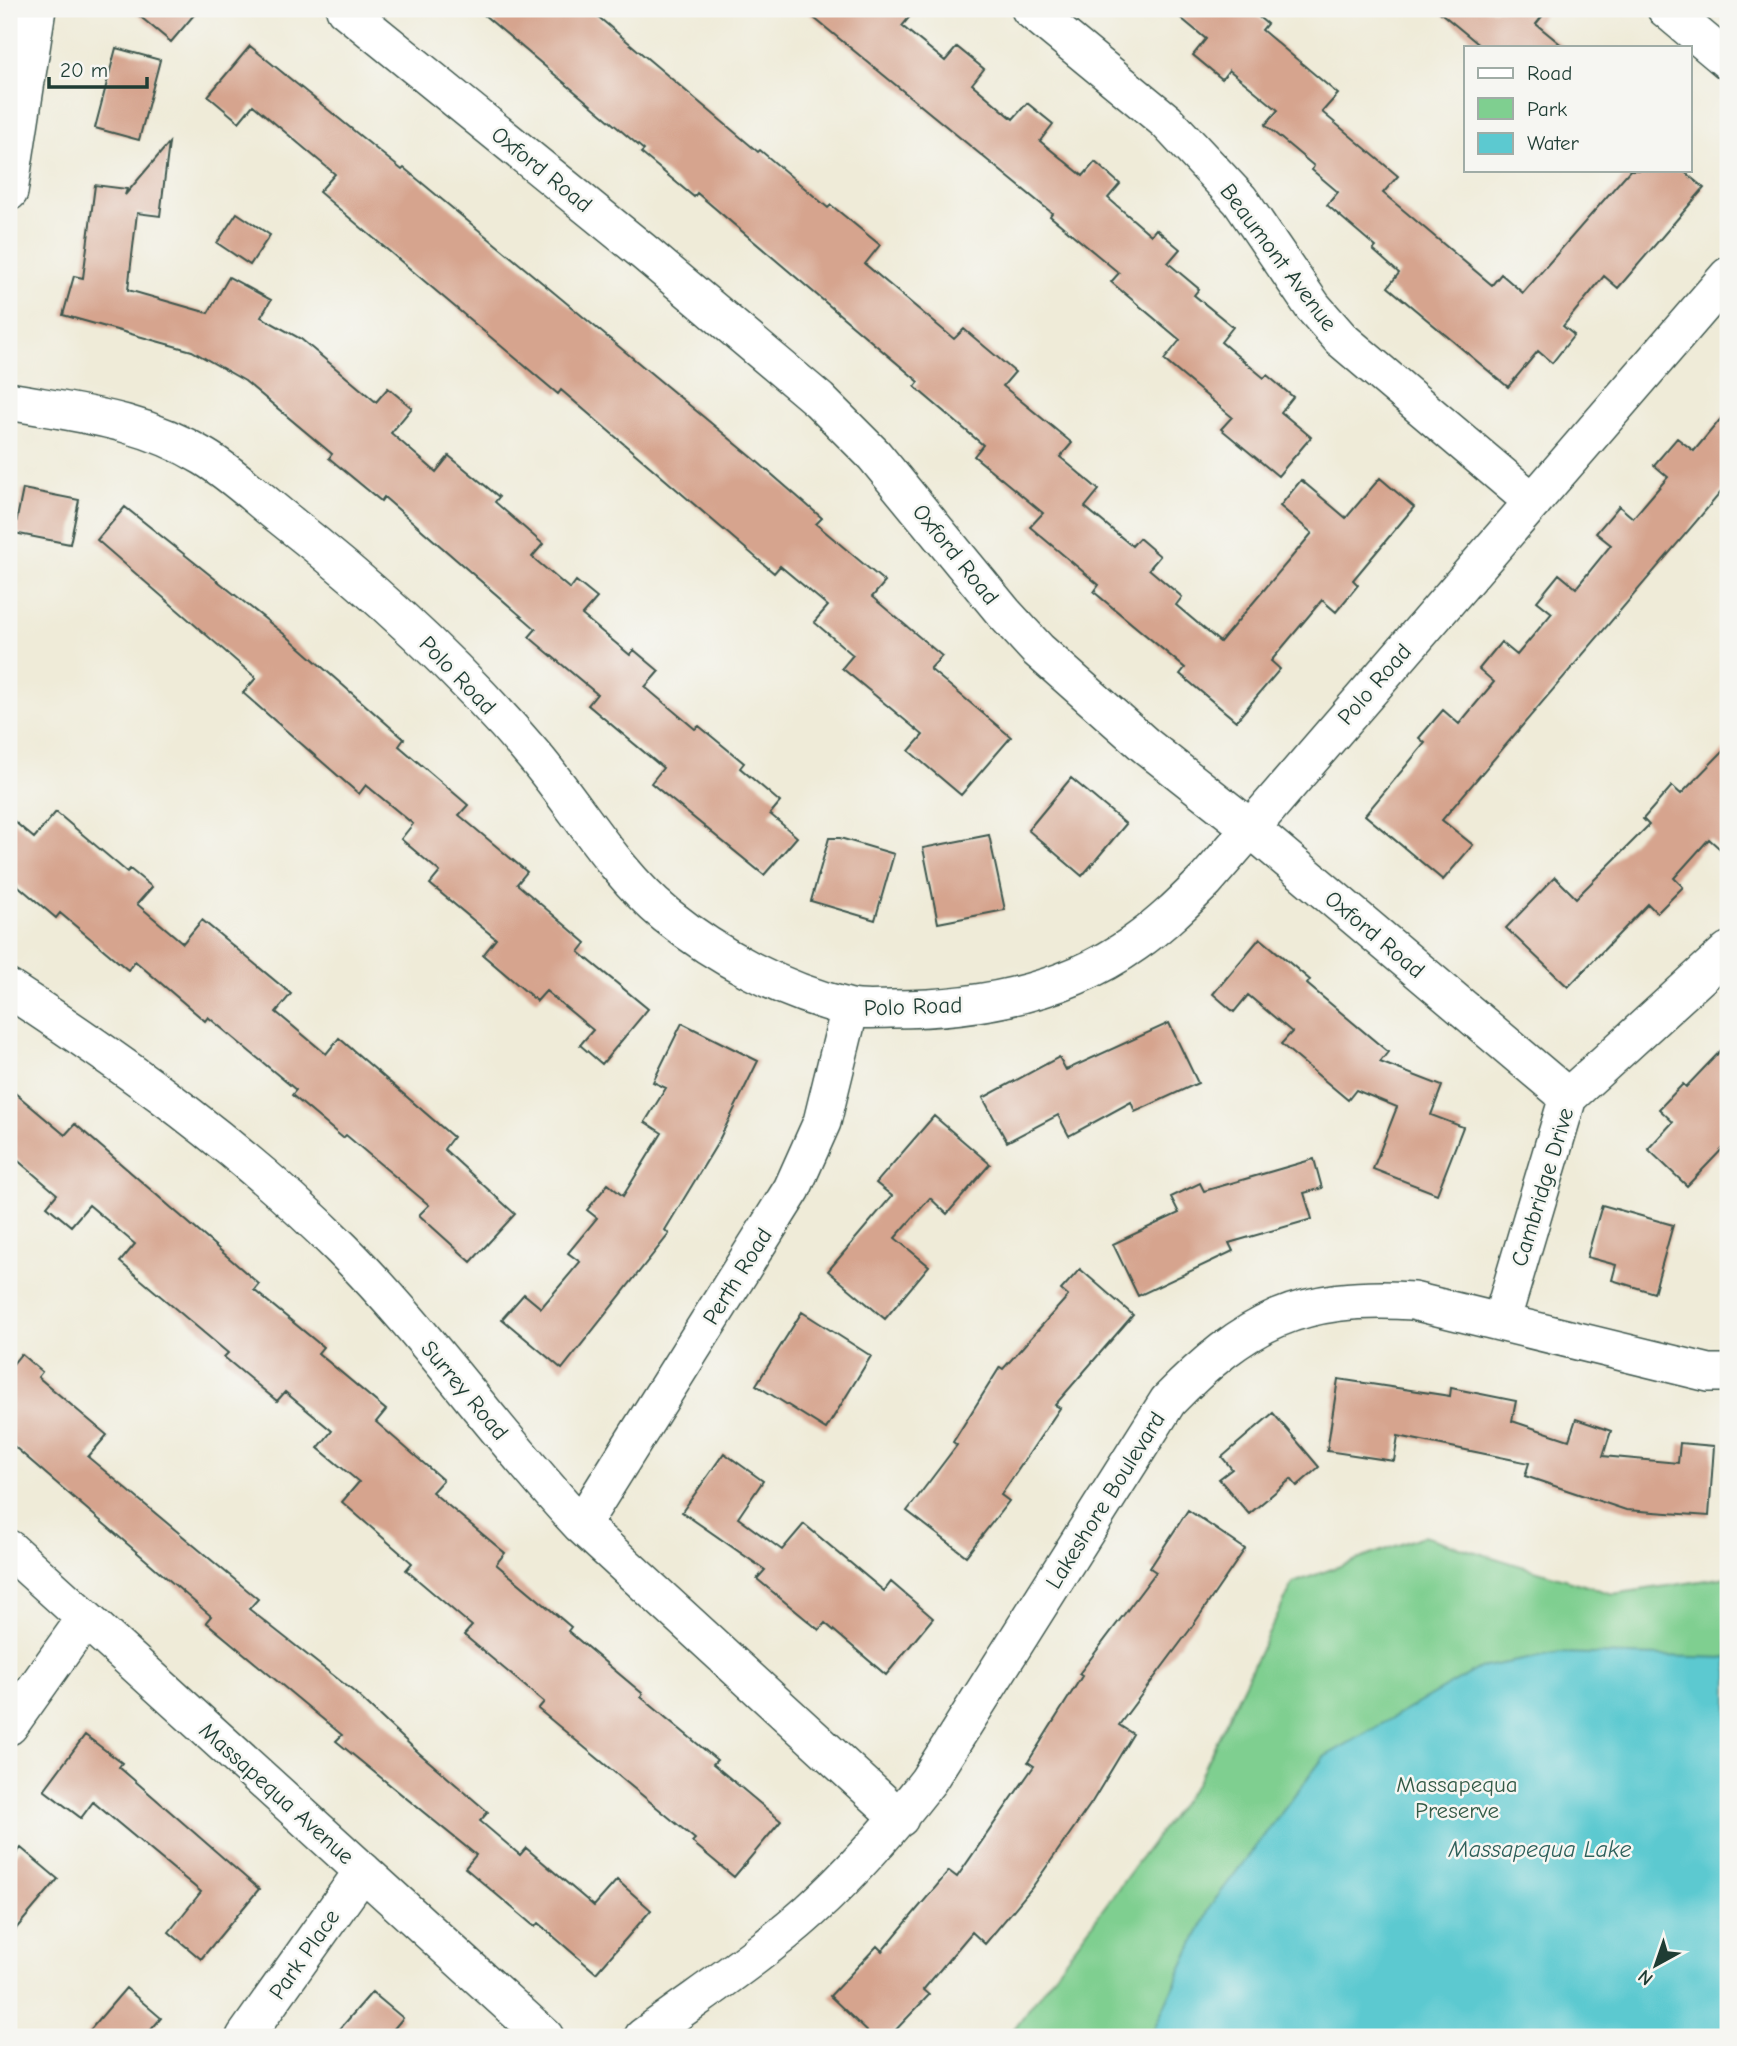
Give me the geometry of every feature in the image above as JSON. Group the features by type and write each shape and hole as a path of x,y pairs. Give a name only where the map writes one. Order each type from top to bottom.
{"street":[{"path":"9,192 37,9"},
{"name":"Oxford Road","path":"345,9 645,253 819,400 874,455 1004,613 1038,650 1146,745 1249,827 1568,1097"},
{"name":"Beaumont Avenue","path":"1030,9 1175,131 1240,200 1313,307 1341,339 1533,502"},
{"path":"1666,9 1728,61"},
{"name":"Polo Road","path":"9,401 130,422 172,440 208,460 321,548 438,651 535,757 630,877 663,913 735,962 776,982 850,1008 924,1009 966,1006 1049,986 1091,969 1134,944 1176,909 1206,880 1249,827 1728,276"},
{"name":"Cambridge Drive","path":"1501,1322 1568,1097 1728,951"},
{"name":"Surrey Road","path":"9,989 178,1106 285,1194 382,1291 541,1483 581,1525 900,1818"},
{"name":"Perth Road","path":"581,1525 792,1189 822,1122 850,1008"},
{"name":"Lakeshore Boulevard","path":"643,2037 807,1913 855,1868 900,1818 936,1769 1168,1401 1210,1358 1234,1339 1269,1322 1332,1303 1370,1298 1413,1301 1709,1373 1728,1373"},
{"name":"Massapequa Avenue","path":"9,1549 545,2037"},
{"path":"9,1726 85,1619"},
{"name":"Park Place","path":"245,2037 362,1871"}],"green space":[{"name":"Massapequa Lake","path":"1423,1536 1613,1594 1728,1577 1728,2037 1008,2037 1197,1782 1293,1583"}],"water":[{"name":"Massapequa Lake","path":"1560,1653 1728,1658 1728,2037 1150,2037 1211,1905 1324,1757 1480,1668"}],"building":[{"path":"131,9 199,9 171,42"},
{"path":"477,9 589,9 758,152 760,150 828,208 831,205 880,245 865,264 954,339 964,329 1015,372 1003,386 1072,443 1060,457 1099,490 1085,507 1132,546 1139,538 1160,556 1149,569 1182,597 1176,605 1220,642 1312,533 1280,506 1301,480 1346,518 1380,478 1414,507 1353,580 1358,585 1336,612 1322,600 1271,661 1280,669 1236,721 1180,674 1185,668 1094,592 1099,585 1030,527 1043,513 974,456 983,445 915,387 919,382 697,193 694,197 641,153 644,150"},
{"path":"803,9 916,9 902,26 945,61 957,47 984,69 972,84 1013,119 1027,103 1053,124 1040,141 1083,176 1095,162 1120,184 1108,198 1151,235 1156,229 1180,249 1168,263 1199,289 1194,295 1233,327 1221,342 1264,378 1267,375 1293,397 1281,412 1311,437 1278,476 1221,429 1232,417 1164,360 1180,340 1111,282 1119,273 1050,216 1052,213"},
{"path":"1170,9 1249,9 1267,24 1262,30 1338,94 1322,112 1398,176 1383,193 1492,285 1501,274 1523,293 1628,172 1684,172 1704,188 1618,288 1604,276 1563,326 1574,335 1552,363 1538,351 1508,387 1388,287 1399,273 1373,250 1376,247 1327,205 1338,192 1312,170 1314,166 1265,125 1278,110 1229,70 1222,79 1193,55 1206,39"},
{"path":"1436,9 1548,9 1536,24 1563,46 1481,46"},
{"path":"250,46 402,170 404,168 753,458 822,518 816,524 885,582 872,597 942,656 930,669 1011,737 961,795 909,751 923,735 842,668 853,655 814,622 828,606 780,566 774,573 561,390 558,394 319,192 335,174 253,105 239,122 208,96"},
{"path":"116,48 160,60 139,140 95,128"},
{"path":"169,143 160,216 137,213 128,290 208,313 229,277 271,300 261,317 301,339 376,402 388,388 412,408 391,433 436,472 449,456 499,497 495,502 543,544 532,557 570,589 576,581 597,598 582,615 630,655 634,650 659,671 645,687 695,729 699,726 744,763 740,768 780,802 770,814 797,837 764,875 651,783 663,768 588,705 597,694 529,637 536,629 384,497 381,501 329,458 332,454 245,381 192,351 63,315 74,276 83,278 95,185 127,189 125,195"},
{"path":"237,213 270,235 250,265 217,243"},
{"path":"1728,410 1728,484 1442,820 1473,845 1443,880 1365,815 1425,743 1419,738 1443,710 1459,724 1494,682 1479,669 1501,642 1517,655 1552,613 1537,601 1559,574 1576,588 1611,545 1596,533 1619,506 1633,518 1668,477 1654,465 1677,438 1694,451"},
{"path":"23,489 79,500 70,544 14,533"},
{"path":"125,507 289,638 404,739 399,746 468,805 459,815 527,872 517,884 586,943 579,952 648,1009 602,1064 580,1045 593,1030 546,991 537,1001 483,955 496,939 430,884 440,872 401,839 413,824 366,785 359,794 243,693 256,678 97,540"},
{"path":"1728,746 1728,856 1709,839 1674,878 1683,887 1657,913 1648,904 1568,987 1506,928 1555,877 1576,898 1649,825 1643,819 1672,786 1681,794"},
{"path":"1071,778 1126,824 1082,876 1028,830"},
{"path":"56,812 127,872 130,869 152,887 137,904 183,943 202,920 291,994 276,1012 326,1054 339,1038 453,1137 444,1149 515,1214 471,1262 419,1215 429,1205 346,1135 343,1138 292,1095 296,1090 208,1017 205,1021 135,961 128,970 60,913 56,918 9,878 9,817 34,838"},
{"path":"989,835 1005,910 938,923 923,848"},
{"path":"829,838 840,838 894,854 875,920 811,901"},
{"path":"1260,938 1310,980 1307,984 1388,1052 1380,1062 1442,1086 1431,1115 1463,1127 1437,1194 1373,1169 1397,1107 1356,1090 1348,1100 1281,1044 1292,1032 1248,995 1234,1012 1213,994"},
{"path":"682,1023 758,1061 717,1144 665,1230 669,1234 562,1369 502,1319 524,1294 541,1308 580,1262 568,1253 597,1218 587,1210 608,1184 623,1196 662,1133 645,1122 666,1088 653,1082"},
{"path":"1169,1023 1198,1083 1135,1112 1131,1102 1069,1136 1058,1115 1007,1142 983,1098 1059,1057 1066,1070"},
{"path":"1728,1043 1728,1143 1687,1186 1648,1149 1673,1122 1659,1109 1683,1084 1686,1087"},
{"path":"9,1088 65,1135 75,1124 259,1284 254,1290 323,1347 318,1353 386,1410 376,1422 443,1480 432,1492 505,1553 496,1564 571,1627 568,1631 643,1694 641,1697 717,1760 713,1764 781,1821 734,1877 692,1842 695,1839 538,1709 544,1702 464,1635 472,1626 406,1570 412,1563 342,1502 359,1482 318,1448 332,1431 285,1392 277,1401 224,1357 228,1353 120,1262 135,1244 89,1205 71,1226 47,1206 57,1194 9,1153"},
{"path":"934,1116 990,1164 947,1214 930,1198 895,1238 929,1266 885,1319 828,1271 892,1196 876,1183"},
{"path":"1314,1159 1322,1188 1304,1193 1312,1219 1229,1243 1233,1251 1138,1296 1113,1244 1179,1213 1171,1197 1200,1183 1204,1191"},
{"path":"1602,1205 1673,1225 1654,1293 1612,1280 1616,1265 1587,1257"},
{"path":"1080,1269 1133,1315 1055,1405 1060,1408 1001,1495 1009,1501 966,1556 907,1511 957,1445 953,1442 1000,1367 1003,1369 1068,1296 1061,1290"},
{"path":"802,1312 871,1356 826,1429 756,1385"},
{"path":"21,1354 42,1372 38,1377 107,1435 88,1457 258,1599 249,1609 353,1691 419,1753 488,1812 480,1821 520,1855 526,1848 594,1906 617,1880 651,1910 596,1973 538,1923 535,1927 465,1868 476,1855 336,1741 342,1735 206,1622 211,1616 9,1442 9,1369"},
{"path":"1338,1379 1450,1396 1451,1388 1516,1401 1512,1421 1569,1440 1576,1419 1611,1431 1603,1456 1678,1463 1680,1443 1714,1446 1709,1516 1626,1510 1525,1476 1529,1463 1398,1436 1394,1461 1327,1451"},
{"path":"1273,1413 1319,1467 1297,1486 1291,1479 1249,1514 1219,1479 1232,1469 1222,1457"},
{"path":"724,1453 763,1481 738,1518 782,1550 804,1524 884,1591 891,1582 933,1618 886,1675 825,1623 819,1630 757,1579 765,1570 682,1512"},
{"path":"1188,1510 1245,1549 1189,1631 1119,1725 1133,1734 1092,1802 1031,1889 985,1944 972,1932 923,1990 929,1995 889,2037 873,2037 830,1996 877,1946 882,1951 949,1871 957,1877 1034,1766 1028,1762 1082,1676 1079,1674 1156,1572 1150,1568"},
{"path":"85,1735 122,1763 119,1767 259,1889 201,1959 169,1932 201,1892 93,1802 81,1818 44,1790"},
{"path":"21,1848 58,1879 9,1937 9,1862"},
{"path":"126,1988 161,2018 145,2037 84,2037"},
{"path":"372,1992 403,2018 387,2037 333,2037"}],"park label":[{"name":"Massapequa Preserve","path":"1457,1797"}]}
